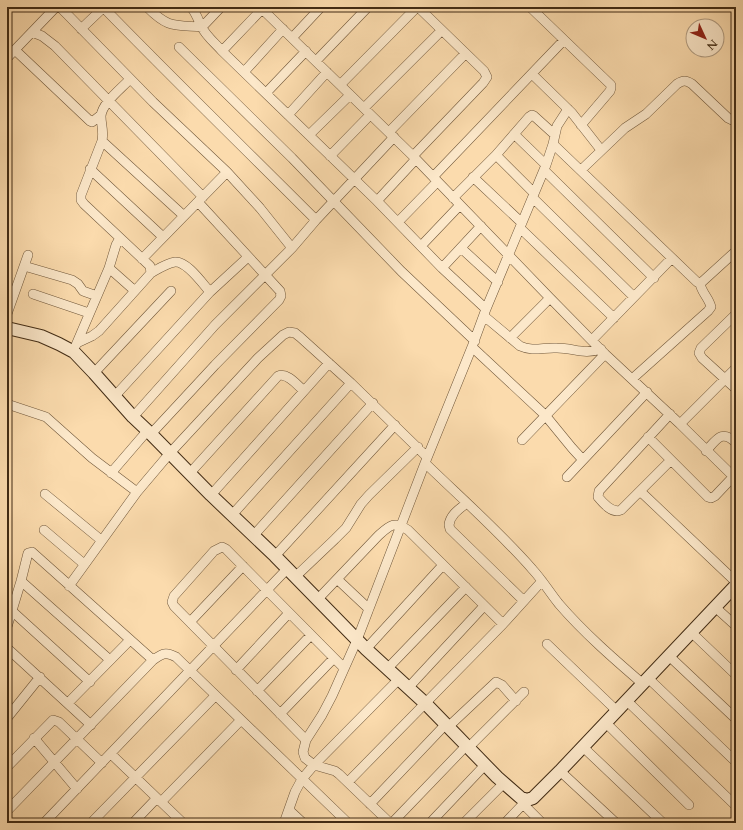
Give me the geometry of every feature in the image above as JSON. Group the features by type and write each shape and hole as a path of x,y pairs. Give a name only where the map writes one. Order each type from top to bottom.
{"street":[{"path":"7,58 56,7"},
{"path":"60,7 130,79 227,172 260,208 292,248"},
{"path":"81,29 103,7 170,76 316,220"},
{"path":"147,7 162,21 168,24 202,27"},
{"path":"202,27 221,7"},
{"path":"292,38 321,7"},
{"path":"316,61 368,7"},
{"path":"340,85 418,7 486,74 486,80 414,158 377,201"},
{"path":"530,7 610,85 610,91 581,125"},
{"path":"192,8 202,27 222,51 354,178 510,338 526,349 536,350 556,348 603,352"},
{"path":"222,51 262,8 414,158 603,352 647,392 735,478 712,498 705,494 648,437"},
{"path":"244,72 283,29"},
{"path":"330,156 367,111 442,31"},
{"path":"32,32 42,36 55,46 109,101 200,200 280,292 281,296 279,300 111,474"},
{"path":"398,222 564,40"},
{"path":"179,46 545,415 583,460"},
{"path":"15,50 90,121 95,121 101,115"},
{"path":"266,93 306,51"},
{"path":"133,417 201,340 292,248 391,135 465,54"},
{"path":"288,115 327,72"},
{"path":"532,74 568,109 601,150"},
{"path":"130,79 103,108 101,115 103,131 102,141 90,169 81,195 81,200 150,266 151,272"},
{"path":"581,170 625,128 646,114 682,81 687,81 692,84 728,118 736,120"},
{"path":"309,135 350,95"},
{"path":"524,692 391,823 335,771 314,765 305,758 303,752 306,740 332,696 357,640 426,460 545,168 559,123 568,109"},
{"path":"453,198 496,155 532,115 581,170 696,282 700,283"},
{"path":"514,134 545,168 654,278"},
{"path":"102,141 184,216"},
{"path":"496,155 534,196 634,297"},
{"path":"90,169 163,237"},
{"path":"142,259 227,172"},
{"path":"474,177 614,318"},
{"path":"421,246 460,205"},
{"path":"442,268 481,226"},
{"path":"75,348 120,238"},
{"path":"461,248 498,282"},
{"path":"700,283 736,251"},
{"path":"7,314 28,256"},
{"path":"114,397 210,292 248,257"},
{"path":"592,340 672,258"},
{"path":"75,348 99,331 151,272 169,263 181,263 188,267 210,292"},
{"path":"24,266 72,280 78,284 83,291 97,296"},
{"path":"109,268 135,291"},
{"path":"632,379 711,307 702,291 700,283"},
{"path":"94,373 171,291"},
{"path":"33,294 89,313"},
{"path":"510,338 550,298"},
{"path":"736,314 700,348 699,353 702,358 736,389"},
{"path":"7,328 41,336 59,344 75,348 114,397 133,417 150,432 232,516 254,535 366,649 398,680 426,704 485,765 521,798 542,823"},
{"path":"69,586 137,492 170,453 258,358 283,335 289,332 295,333 373,403 418,447 426,460 519,555 542,581 560,605 618,662 645,681 736,762"},
{"path":"522,440 603,352"},
{"path":"211,495 329,363"},
{"path":"680,424 736,368"},
{"path":"190,473 278,376 282,374 286,375 304,391"},
{"path":"232,516 351,383"},
{"path":"567,477 647,392"},
{"path":"254,535 373,403"},
{"path":"7,404 46,418 111,474 137,492"},
{"path":"670,414 598,491 600,500 613,511 617,512 621,510 671,460"},
{"path":"275,556 395,425"},
{"path":"706,451 719,437 723,435 728,436 736,443"},
{"path":"44,823 267,591 335,539 346,528 361,504 369,495 418,447"},
{"path":"507,822 525,802 533,798 560,771 692,632 736,583 640,491"},
{"path":"45,494 102,540"},
{"path":"467,503 457,510 452,516 449,525 450,529 524,601"},
{"path":"317,600 389,527 396,524 401,525 408,530 503,624"},
{"path":"44,530 84,564"},
{"path":"306,740 174,606 172,602 174,596 214,551 222,547 226,549 344,668"},
{"path":"7,627 28,553 32,552 153,660"},
{"path":"366,649 443,565"},
{"path":"190,622 243,566"},
{"path":"338,579 369,609"},
{"path":"21,581 110,660"},
{"path":"348,782 426,704 542,581"},
{"path":"387,669 466,587"},
{"path":"408,688 484,606"},
{"path":"715,607 736,626"},
{"path":"12,612 90,682"},
{"path":"236,670 289,613"},
{"path":"692,632 736,675"},
{"path":"257,691 311,635"},
{"path":"68,704 130,640"},
{"path":"547,644 617,711"},
{"path":"7,648 91,725"},
{"path":"8,806 55,762 153,660 162,654 169,654 176,657 348,823"},
{"path":"669,656 736,720"},
{"path":"280,714 334,658"},
{"path":"7,718 40,677"},
{"path":"284,823 295,792 302,779 398,680"},
{"path":"370,804 447,726 496,682 502,685 516,701"},
{"path":"91,823 215,696"},
{"path":"627,701 736,806"},
{"path":"7,767 53,720 59,722 102,763"},
{"path":"133,823 159,800 241,720"},
{"path":"606,722 689,805"},
{"path":"34,738 77,789"},
{"path":"582,747 663,823"},
{"path":"111,754 159,800 178,821"},
{"path":"430,823 485,765"},
{"path":"560,771 616,823"},
{"path":"464,823 504,783"},
{"path":"289,810 303,823"}]}
